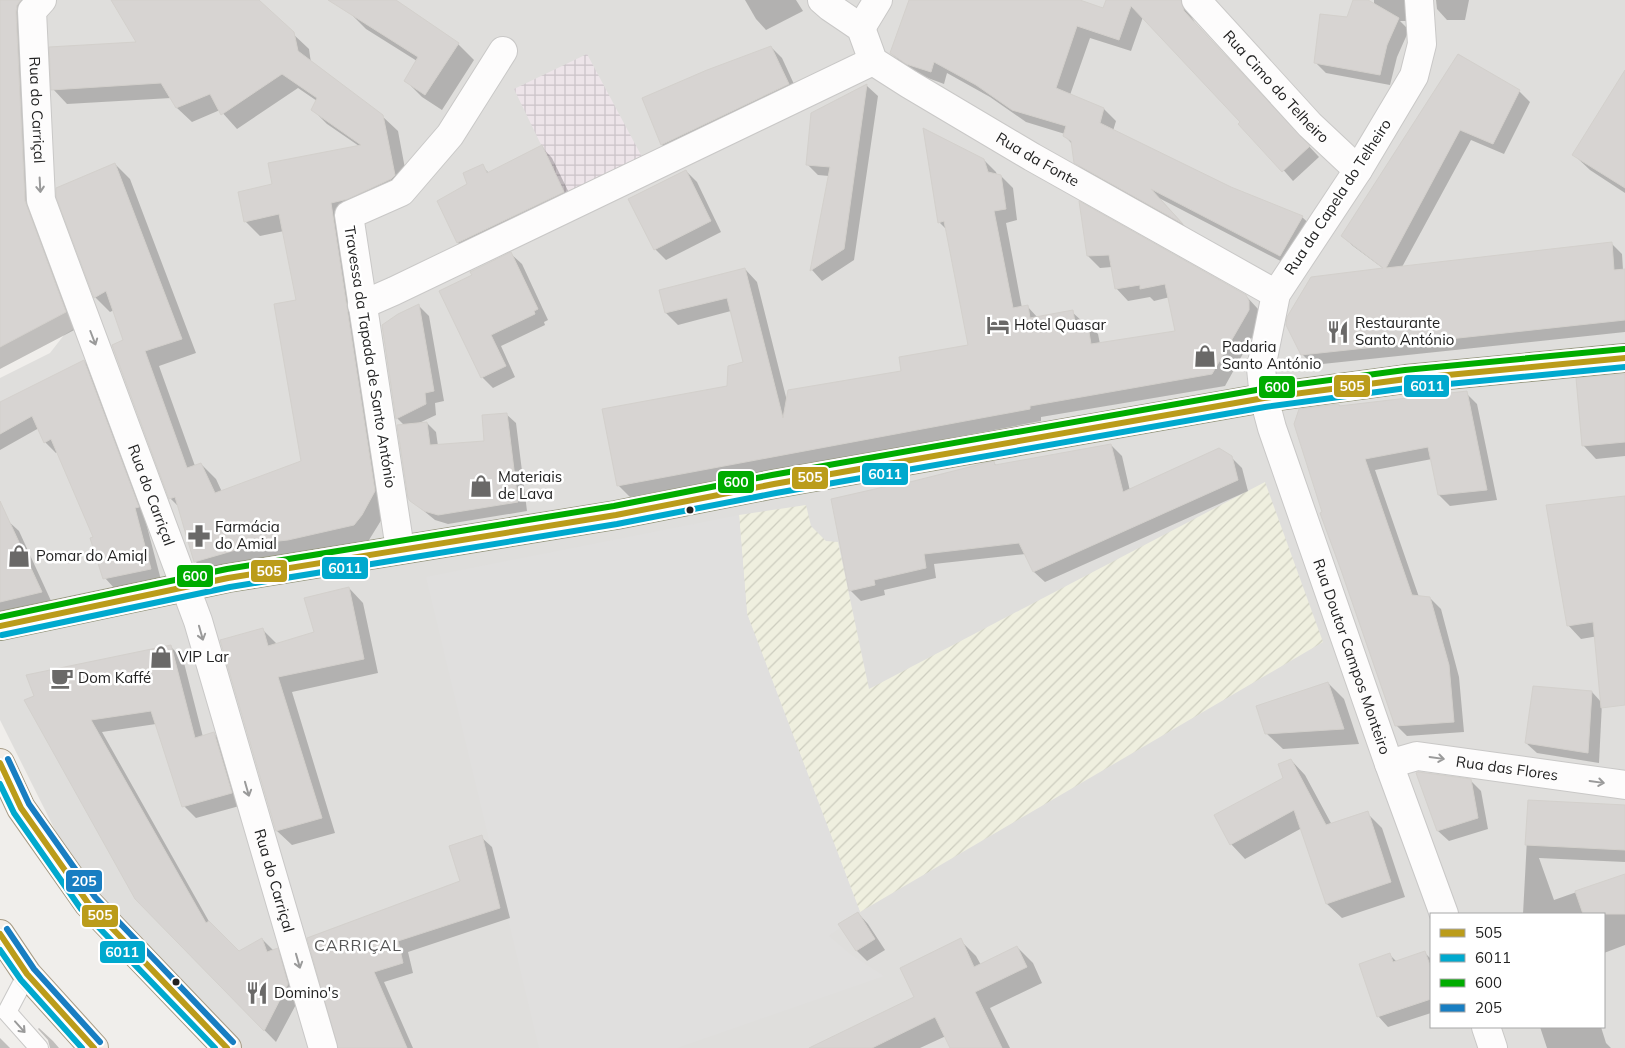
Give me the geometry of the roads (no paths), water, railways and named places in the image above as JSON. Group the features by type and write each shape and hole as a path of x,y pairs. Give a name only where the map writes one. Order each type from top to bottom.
{"main road":[{"path":"0,626 46,618 185,587 616,514 793,480 1264,398 1406,379 1625,358"},
{"path":"0,763 21,808 88,903 226,1048"},
{"path":"0,934 27,974 94,1048"}],"street":[{"name":"Rua do Carriçal","path":"42,0 32,11 41,200 198,621 323,1048"},
{"path":"362,305 873,61 861,28 822,0"},
{"path":"861,28 878,0"},
{"name":"Rua Cimo do Telheiro","path":"1196,0 1310,125 1358,170"},
{"name":"Rua da Capela do Telheiro","path":"1264,398 1261,368 1276,294 1358,170 1414,76 1422,44 1419,0"},
{"name":"Travessa da Tapada de Santo António","path":"400,550 349,215 401,192 450,135 503,51"},
{"name":"Rua da Fonte","path":"873,61 1024,152 1276,294"},
{"name":"Rua Doutor Campos Monteiro","path":"1264,398 1272,428 1389,764 1444,913"},
{"name":"Rua das Flores","path":"1389,764 1417,756 1625,786"},
{"path":"1486,1028 1494,1048"}],"lane":[{"path":"27,974 7,1012 39,1048"}],"place":[{"name":"Hotel Quasar","path":"998,325"},
{"name":"Restaurante Santo António","path":"1338,332"},
{"name":"Padaria Santo António","path":"1205,356"},
{"name":"Materiais de Lava","path":"481,486"},
{"name":"Farmácia do Amial","path":"199,536"},
{"name":"Pomar do Amiql","path":"19,556"},
{"name":"VIP Lar","path":"161,657"},
{"name":"Dom Kaffé","path":"62,678"},
{"name":"Domino's","path":"257,993"}],"district":[{"name":"CARRIÇAL","path":"358,945"}]}
